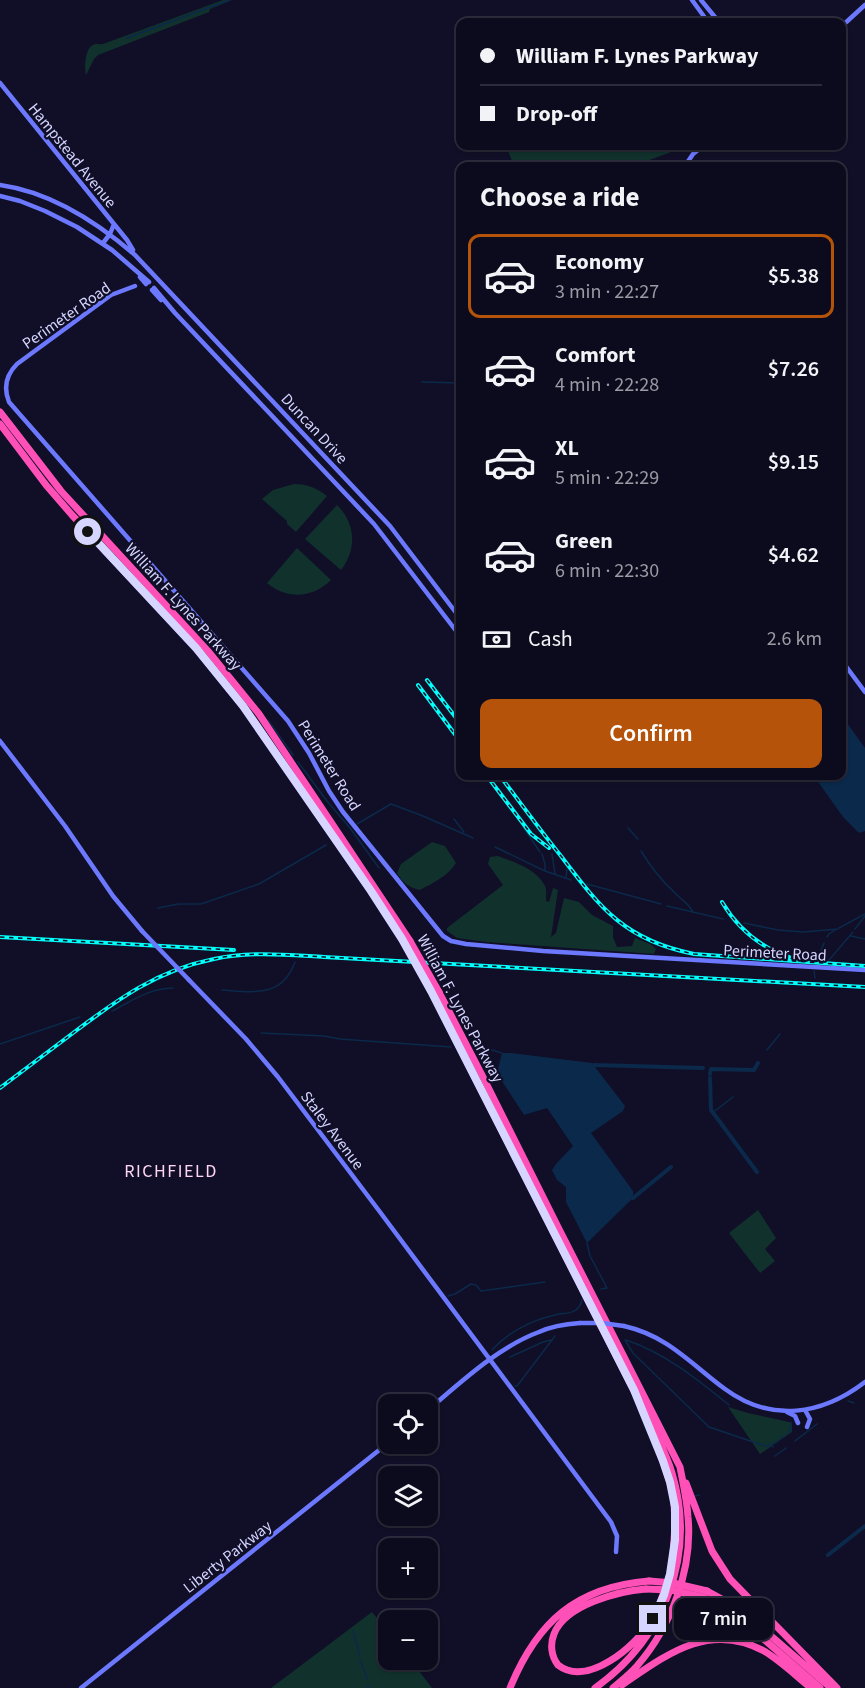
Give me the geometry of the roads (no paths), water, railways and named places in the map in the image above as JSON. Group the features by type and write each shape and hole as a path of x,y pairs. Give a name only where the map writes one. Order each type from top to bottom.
{"highway":[{"name":"William F. Lynes Parkway","path":"0,412 80,513 208,651 246,698 301,775 410,941 662,1448 672,1471 679,1509 679,1549 669,1595 652,1629 627,1661 595,1688"},
{"name":"William F. Lynes Parkway","path":"0,424 46,485 196,648 238,699 402,939 482,1075 680,1467 686,1499 689,1538 677,1601 650,1649 615,1688"},
{"path":"634,1390 663,1461 675,1507 675,1540 670,1574 664,1595 653,1619 640,1638 620,1659 604,1671 587,1677 576,1677 561,1668 554,1659 552,1648 554,1633 560,1624 593,1601 647,1585"},
{"path":"680,1467 712,1551 730,1580 837,1688"},
{"path":"510,1688 528,1650 550,1623 580,1600 624,1584 673,1583 730,1603 750,1617 831,1688"},
{"path":"706,1595 737,1616 820,1688"},
{"path":"615,1688 666,1655 685,1646 724,1639 739,1641 766,1652 811,1688"}],"street":[{"path":"692,0 705,18"},
{"path":"701,0 716,18"},
{"path":"846,23 865,6"},
{"name":"Hampstead Avenue","path":"0,83 114,224 103,243"},
{"path":"688,162 698,150"},
{"path":"0,185 25,191 72,211 110,234 135,255"},
{"path":"0,196 20,201 58,217 103,243 148,283"},
{"path":"114,224 135,255"},
{"name":"Duncan Drive","path":"135,255 356,488 400,538 456,613"},
{"path":"135,270 142,262"},
{"name":"Perimeter Road","path":"135,286 111,295 13,368 5,386 9,402 288,721 343,812 443,936 451,941 466,944 543,951 865,970"},
{"name":"Duncan Drive","path":"153,289 347,495 397,553 456,631"},
{"path":"390,545 400,538"},
{"path":"397,553 407,547"},
{"path":"846,666 865,692"},
{"name":"Staley Avenue","path":"0,741 65,826 113,896 142,931 246,1039 278,1077 611,1522 618,1539 616,1552"},
{"path":"438,1402 489,1360 516,1342 559,1326 602,1323 642,1331 662,1341 681,1353 725,1389 740,1398 768,1409 795,1416 798,1423"},
{"path":"784,1412 830,1403 849,1394 865,1382"},
{"path":"803,1410 810,1419 807,1427"},
{"name":"Liberty Parkway","path":"81,1688 378,1451"}],"water":[{"path":"846,722 865,748 865,831 859,833 843,817 817,780 846,780"},
{"path":"502,1053 592,1063 625,1106 623,1111 591,1133 633,1191 633,1198 587,1243 566,1202 566,1187 557,1180 552,1170 573,1146 547,1108 524,1115 500,1078 498,1069"}],"waterway":[{"path":"127,38 229,0"},
{"path":"422,382 456,383"},
{"path":"268,720 293,755"},
{"path":"298,762 379,868"},
{"path":"357,824 391,804 473,838"},
{"path":"454,819 464,832"},
{"path":"523,827 540,852"},
{"path":"628,828 638,839"},
{"path":"158,908 178,904 201,904 259,884 326,845"},
{"path":"495,847 545,871 571,880"},
{"path":"641,851 662,879 693,912"},
{"path":"542,854 545,871"},
{"path":"552,854 555,874"},
{"path":"566,877 567,869"},
{"path":"587,884 661,904"},
{"path":"667,906 723,919"},
{"path":"839,928 865,914"},
{"path":"855,929 865,916"},
{"path":"744,923 803,932 838,929"},
{"path":"827,937 835,930"},
{"path":"829,960 853,932"},
{"path":"851,936 865,939"},
{"path":"818,958 824,943"},
{"path":"222,990 256,992 275,987 283,982 295,962"},
{"path":"814,971 815,978"},
{"path":"112,1011 148,993 173,988"},
{"path":"0,1044 80,1017"},
{"path":"261,1033 451,1047"},
{"path":"767,1050 780,1034"},
{"path":"473,1047 502,1053"},
{"path":"710,1074 711,1069 754,1070 758,1063"},
{"path":"594,1065 703,1068"},
{"path":"710,1078 711,1110 757,1172"},
{"path":"712,1113 733,1097"},
{"path":"633,1198 671,1167"},
{"path":"587,1243 590,1256 607,1288 601,1289"},
{"path":"448,1296 471,1284 476,1285 481,1291 545,1282"},
{"path":"492,1350 513,1332 529,1324 546,1317 574,1311 582,1300"},
{"path":"515,1386 555,1336"},
{"path":"510,1357 551,1340"},
{"path":"625,1340 633,1353 709,1427 773,1447"},
{"path":"626,1340 667,1359 693,1376 729,1405"},
{"path":"848,1401 854,1403"},
{"path":"787,1434 791,1430 791,1422"},
{"path":"795,1441 817,1424"},
{"path":"772,1445 784,1436"},
{"path":"775,1456 786,1448"},
{"path":"695,1496 699,1495"},
{"path":"828,1555 865,1526"},
{"path":"353,1630 360,1656"},
{"path":"360,1659 367,1679"}],"railway":[{"path":"427,680 456,718"},
{"path":"418,685 456,736"},
{"path":"490,780 531,834 549,848"},
{"path":"503,780 589,892 602,907 632,931 670,948 694,954 865,966"},
{"path":"722,902 735,921 751,936 778,953 789,957"},
{"path":"0,937 234,950"},
{"path":"0,1088 139,987 175,970 228,957 255,954 283,955 865,987"}],"district":[{"name":"RICHFIELD","path":"171,1171"}]}
